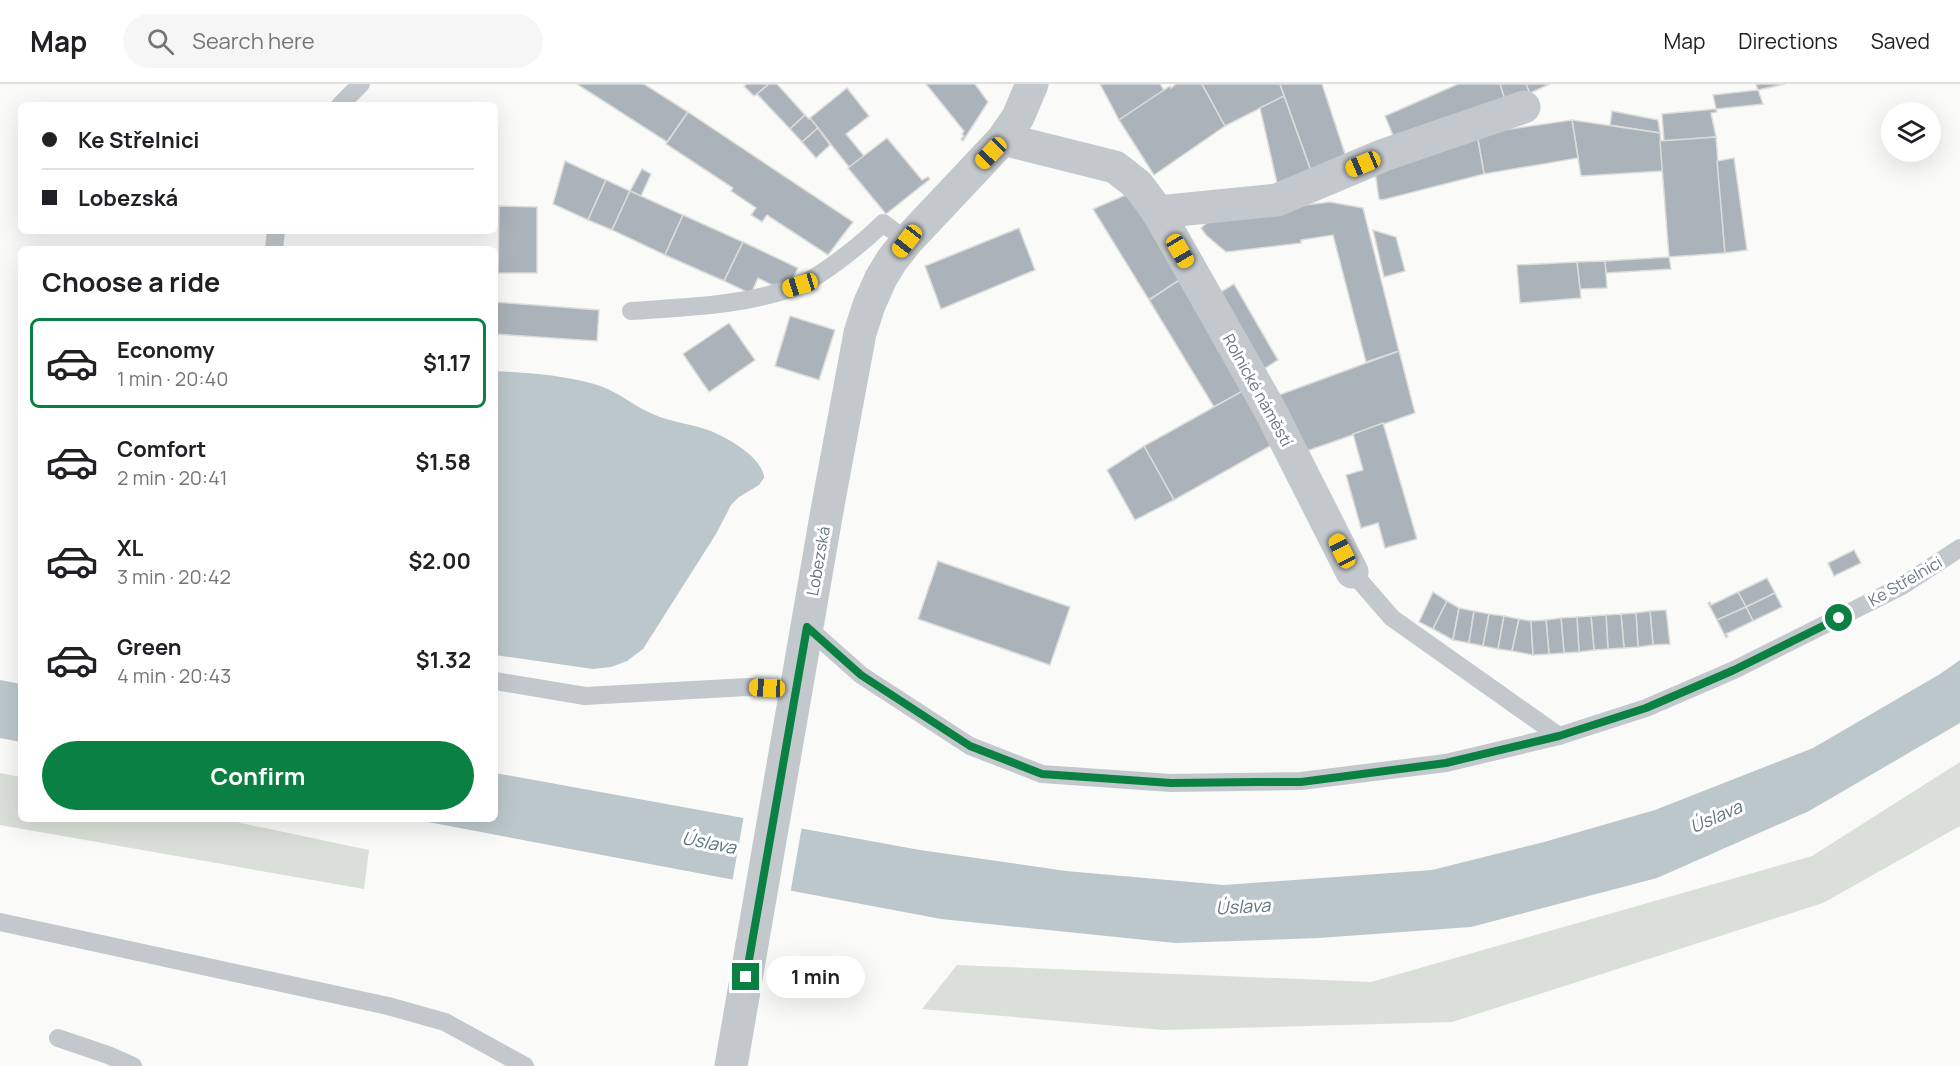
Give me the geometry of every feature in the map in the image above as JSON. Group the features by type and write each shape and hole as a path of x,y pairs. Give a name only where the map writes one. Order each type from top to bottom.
{"street":[{"path":"1003,140 1018,117 1032,84"},
{"path":"1158,212 1277,200 1384,155 1524,107"},
{"name":"Rolnické náměstí","path":"1003,140 1115,167 1138,185 1158,212 1269,408 1352,572"},
{"name":"Lobezská","path":"731,1066 860,333 881,278 907,241 1003,140"}],"lane":[{"path":"343,102 361,84"},
{"path":"631,311 724,304 765,296 800,285 869,237 883,223 907,241"},
{"name":"Ke Střelnici","path":"807,627 861,675 970,746 1042,774 1171,783 1301,782 1446,763 1559,736 1646,708 1734,670 1902,586 1960,548"},
{"path":"1352,572 1392,618 1559,736"},
{"path":"498,682 585,696 747,687 795,699"},
{"path":"0,922 365,1001 445,1022 525,1066"},
{"path":"58,1038 133,1066"}],"shaded area":[{"path":"1960,762 1960,826 1823,903 1452,1022 1163,1030 922,1009 957,965 1371,982 1812,856"},
{"path":"0,773 18,776 18,822 236,822 369,850 364,889 0,825"}],"water":[{"path":"498,371 557,376 602,387 655,415 708,430 724,437 751,456 762,470 764,478 759,485 739,497 731,505 716,534 643,649 627,661 611,667 593,669 498,655"},
{"name":"Úslava","path":"1960,660 1960,723 1809,811 1657,878 1471,927 1319,938 1175,943 941,919 428,822 498,822 498,774 920,850 1066,871 1224,885 1432,870 1544,842 1655,810 1813,748"},
{"path":"0,680 18,683 18,741 0,738"}],"pier":[{"path":"744,815 802,826 790,895 732,883"}],"building":[{"path":"577,84 644,84 688,112 667,142"},
{"path":"769,84 754,96 744,86"},
{"path":"769,84 777,84 805,115 790,129 757,94"},
{"path":"926,84 975,84 988,102 963,141 961,139 964,131"},
{"path":"1100,84 1160,84 1164,90 1119,120"},
{"path":"1176,84 1202,84 1225,126 1154,175 1119,120"},
{"path":"1202,84 1280,84 1284,96 1225,126"},
{"path":"1280,84 1322,84 1348,163 1312,174"},
{"path":"1458,84 1500,84 1506,102 1397,145 1385,116"},
{"path":"1500,84 1526,84 1530,93 1506,102"},
{"path":"1526,84 1550,84 1530,93"},
{"path":"1756,84 1785,84 1758,90"},
{"path":"847,88 869,116 846,134 864,156 849,167 810,118"},
{"path":"1758,90 1763,104 1716,109 1713,95"},
{"path":"1284,96 1312,174 1277,183 1260,108"},
{"path":"1716,109 1717,112 1711,113 1716,137 1664,141 1662,114"},
{"path":"1612,111 1658,120 1660,133 1610,125"},
{"path":"688,112 853,222 828,255 767,215 762,222 751,215 756,208 731,191 733,188 666,144"},
{"path":"805,115 818,128 802,142 790,129"},
{"path":"1572,120 1660,133 1663,171 1581,176"},
{"path":"1572,120 1578,158 1484,174 1477,134"},
{"path":"818,128 830,145 816,158 802,142"},
{"path":"1477,134 1484,174 1379,199 1375,171"},
{"path":"1716,137 1725,253 1669,257 1660,141"},
{"path":"887,138 922,180 928,177 930,179 886,214 848,168"},
{"path":"1734,158 1747,250 1725,253 1717,161"},
{"path":"565,161 606,180 588,220 553,204"},
{"path":"642,169 651,174 641,196 630,191"},
{"path":"606,180 630,191 612,230 588,220"},
{"path":"630,191 683,215 665,255 612,230"},
{"path":"1128,194 1181,279 1149,300 1093,209"},
{"path":"1330,202 1363,208 1399,351 1366,362 1333,235 1301,240 1301,243 1226,252 1201,228 1214,216"},
{"path":"499,206 537,207 537,273 498,273"},
{"path":"683,215 743,242 724,281 665,255"},
{"path":"1019,228 1035,270 941,309 925,266"},
{"path":"1373,230 1396,237 1405,271 1384,277"},
{"path":"743,242 798,268 791,282 776,287 758,278 751,294 724,281"},
{"path":"1669,257 1671,269 1606,273 1605,261"},
{"path":"1605,261 1607,288 1580,289 1577,262"},
{"path":"1577,262 1581,298 1520,303 1517,265"},
{"path":"1181,279 1248,388 1214,407 1149,300"},
{"path":"1234,284 1278,360 1259,372 1214,296"},
{"path":"498,302 599,310 597,341 498,334"},
{"path":"790,316 835,330 819,380 775,366"},
{"path":"729,323 755,360 709,392 683,354"},
{"path":"1399,351 1415,413 1301,453 1279,395"},
{"path":"1248,388 1277,442 1174,500 1144,446"},
{"path":"1383,423 1417,539 1385,548 1378,523 1361,528 1346,475 1363,470 1353,434"},
{"path":"1144,446 1174,500 1135,520 1107,470"},
{"path":"1854,550 1861,563 1834,576 1828,563"},
{"path":"938,561 1070,607 1050,665 918,619"},
{"path":"1767,578 1775,593 1746,607 1738,592"},
{"path":"1433,592 1447,601 1433,629 1419,622"},
{"path":"1738,592 1746,607 1717,620 1708,603 1710,602 1711,605"},
{"path":"1775,593 1782,607 1753,621 1746,607"},
{"path":"1447,601 1459,608 1453,640 1433,629"},
{"path":"1746,607 1753,621 1726,634 1728,636 1726,638 1717,620"},
{"path":"1459,608 1474,611 1469,643 1453,640"},
{"path":"1666,610 1670,644 1653,645 1650,611"},
{"path":"1474,611 1489,614 1483,646 1469,643"},
{"path":"1650,611 1653,645 1638,647 1636,613"},
{"path":"1636,613 1638,647 1624,648 1621,614"},
{"path":"1489,614 1504,616 1498,649 1483,646"},
{"path":"1621,614 1624,648 1608,649 1606,615"},
{"path":"1606,615 1608,649 1594,650 1591,616"},
{"path":"1504,616 1519,619 1512,651 1498,649"},
{"path":"1591,616 1594,650 1579,652 1577,617"},
{"path":"1577,617 1579,652 1564,653 1561,618"},
{"path":"1561,618 1564,653 1549,654 1546,620"},
{"path":"1519,619 1531,621 1533,655 1512,651"},
{"path":"1546,620 1549,654 1533,655 1531,621"}],"route":[{"path":"746,977 807,627 861,675 970,746 1042,774 1171,783 1301,782 1446,763 1559,736 1646,708 1734,670 1839,618"}]}
